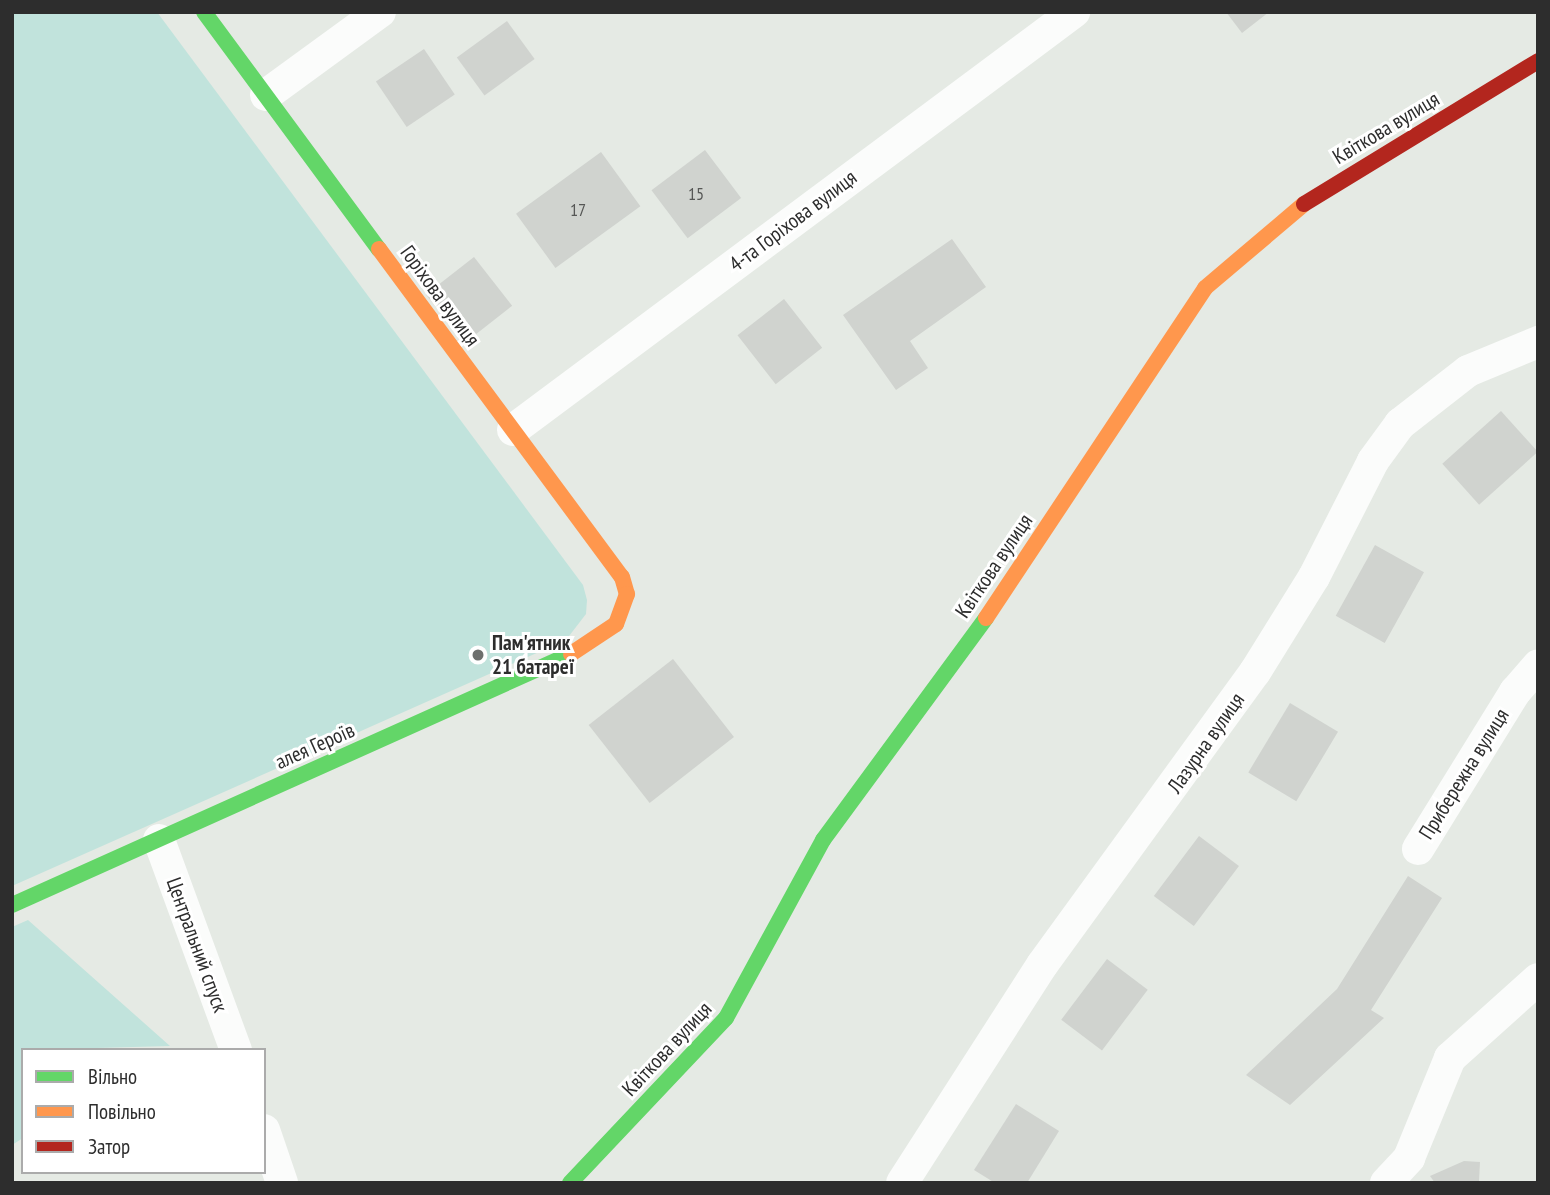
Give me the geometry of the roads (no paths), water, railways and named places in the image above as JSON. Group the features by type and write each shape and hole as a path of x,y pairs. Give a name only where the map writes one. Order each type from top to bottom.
{"street":[{"name":"Горіхова вулиця","path":"204,12 622,577 623,610"},
{"path":"266,95 380,12"},
{"name":"4-та Горіхова вулиця","path":"513,430 1074,12"},
{"name":"Квіткова вулиця","path":"570,1183 726,1018 823,840 986,618 1205,288 1310,199 1538,61"},
{"name":"Лазурна вулиця","path":"902,1183 1042,965 1255,672 1314,577 1373,461 1400,425 1468,371 1538,342"},
{"name":"алея Героїв","path":"12,905 578,651 602,638 623,610"},
{"name":"Прибережна вулиця","path":"1418,849 1515,692 1538,666"},
{"name":"Центральний спуск","path":"159,840 235,1048"},
{"path":"1385,1183 1409,1158 1450,1058 1538,979"},
{"path":"266,1136 282,1183"}],"place":[{"name":"Пам'ятник 21 батареї","path":"478,655"}]}
